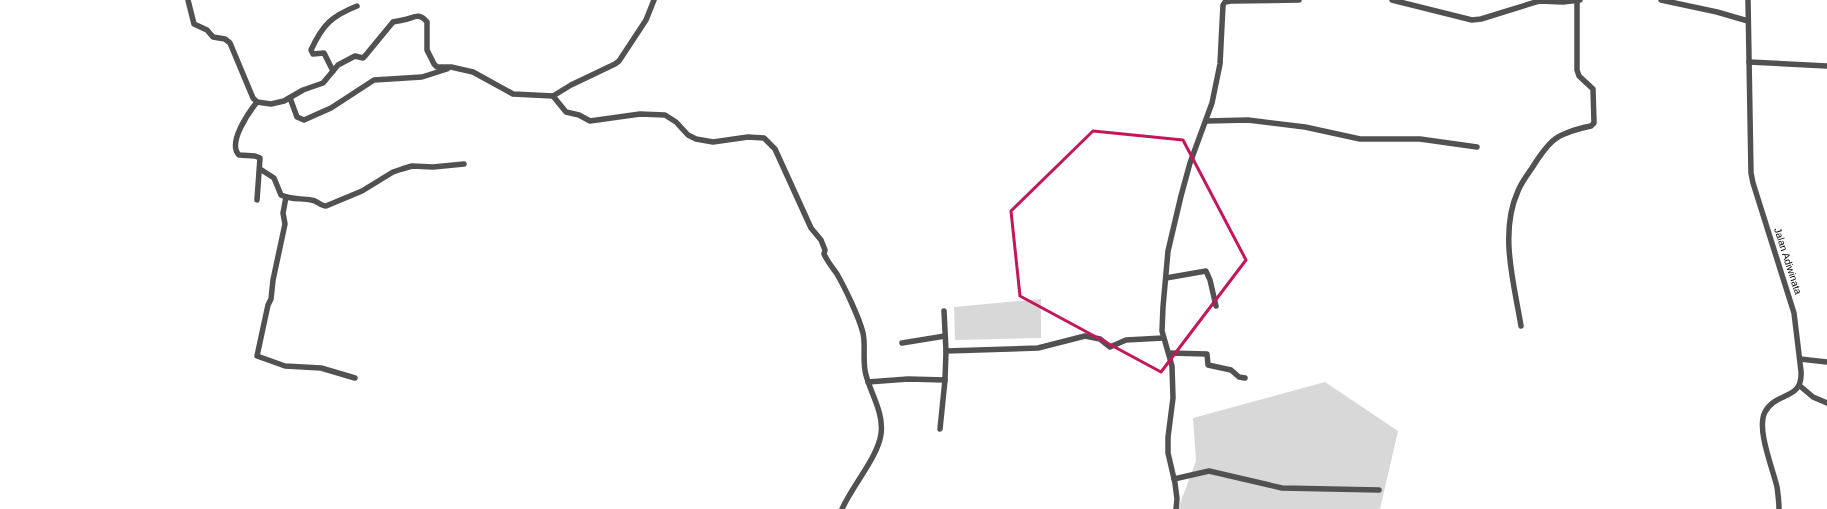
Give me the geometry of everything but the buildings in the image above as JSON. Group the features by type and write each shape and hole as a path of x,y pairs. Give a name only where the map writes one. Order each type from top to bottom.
{"street":[{"path":"188,0 194,24 207,30 213,37 225,39 230,43 253,98 257,102 271,104 284,102 303,90 323,83 338,65 351,57 355,56 363,58 374,47 393,22 414,16 421,17 427,22 427,50 437,67 451,67 473,72 513,94 553,96 571,85 619,61 646,20 654,0"},
{"path":"1176,509 1177,499 1168,453 1168,437 1173,398 1172,366 1163,338 1163,307 1168,251 1190,163 1207,121 1212,103 1220,64 1222,11 1225,2 1241,0 1299,0"},
{"path":"1392,0 1472,20 1481,19 1539,1 1563,2 1578,0 1577,70 1579,76 1593,89 1594,123 1591,126 1563,133 1545,147 1521,185 1515,198 1512,212 1509,247 1521,326"},
{"path":"1661,0 1717,12 1748,21"},
{"name":"Jalan Adiwinata","path":"1748,0 1750,162 1753,183 1794,313 1802,380 1800,386"},
{"path":"333,71 324,53 313,54 311,50 331,19 339,13 357,6"},
{"path":"1749,62 1827,66"},
{"path":"290,98 297,117 304,120 331,108 374,80 422,77 451,67"},
{"path":"553,96 566,112 579,115 590,121 640,114 665,115 676,122 688,135 696,139 714,142 748,137 764,138 775,149 811,228 821,240 826,250 824,254 842,285 855,312 863,335 865,371 877,406 881,433 870,459 851,489 842,509"},
{"path":"257,102 242,122 236,151 239,155 258,156 260,158 257,200"},
{"path":"1207,121 1248,120 1305,126 1360,139 1385,140 1412,138 1477,147"},
{"path":"260,169 274,178 281,195 312,200 322,206 326,206 362,191 393,172 402,169 412,166 433,167 464,164"},
{"path":"286,197 283,213 285,224 273,280 271,299 268,305 257,356 285,366 321,368 355,378"},
{"path":"1166,278 1206,271 1212,287 1216,306"},
{"path":"940,429 945,380 946,351 944,311"},
{"path":"902,343 945,336"},
{"path":"946,351 1040,347 1085,336 1100,339 1110,347 1126,340 1163,338"},
{"path":"1169,353 1207,354 1208,365 1231,370 1239,377 1245,378"},
{"path":"1800,359 1827,362"},
{"path":"868,382 908,379 945,380"},
{"path":"1779,509 1777,487 1764,434 1763,418 1769,407 1800,386 1813,397 1827,403"},
{"path":"1174,479 1209,471 1286,489 1379,490"}],"highlighted area":[{"path":"1093,131 1183,140 1246,260 1161,372 1020,296 1011,211"}],"shaded area":[{"path":"1041,299 1041,338 955,340 954,307"},
{"path":"1325,382 1398,431 1380,509 1178,509 1196,461 1193,418"}]}
